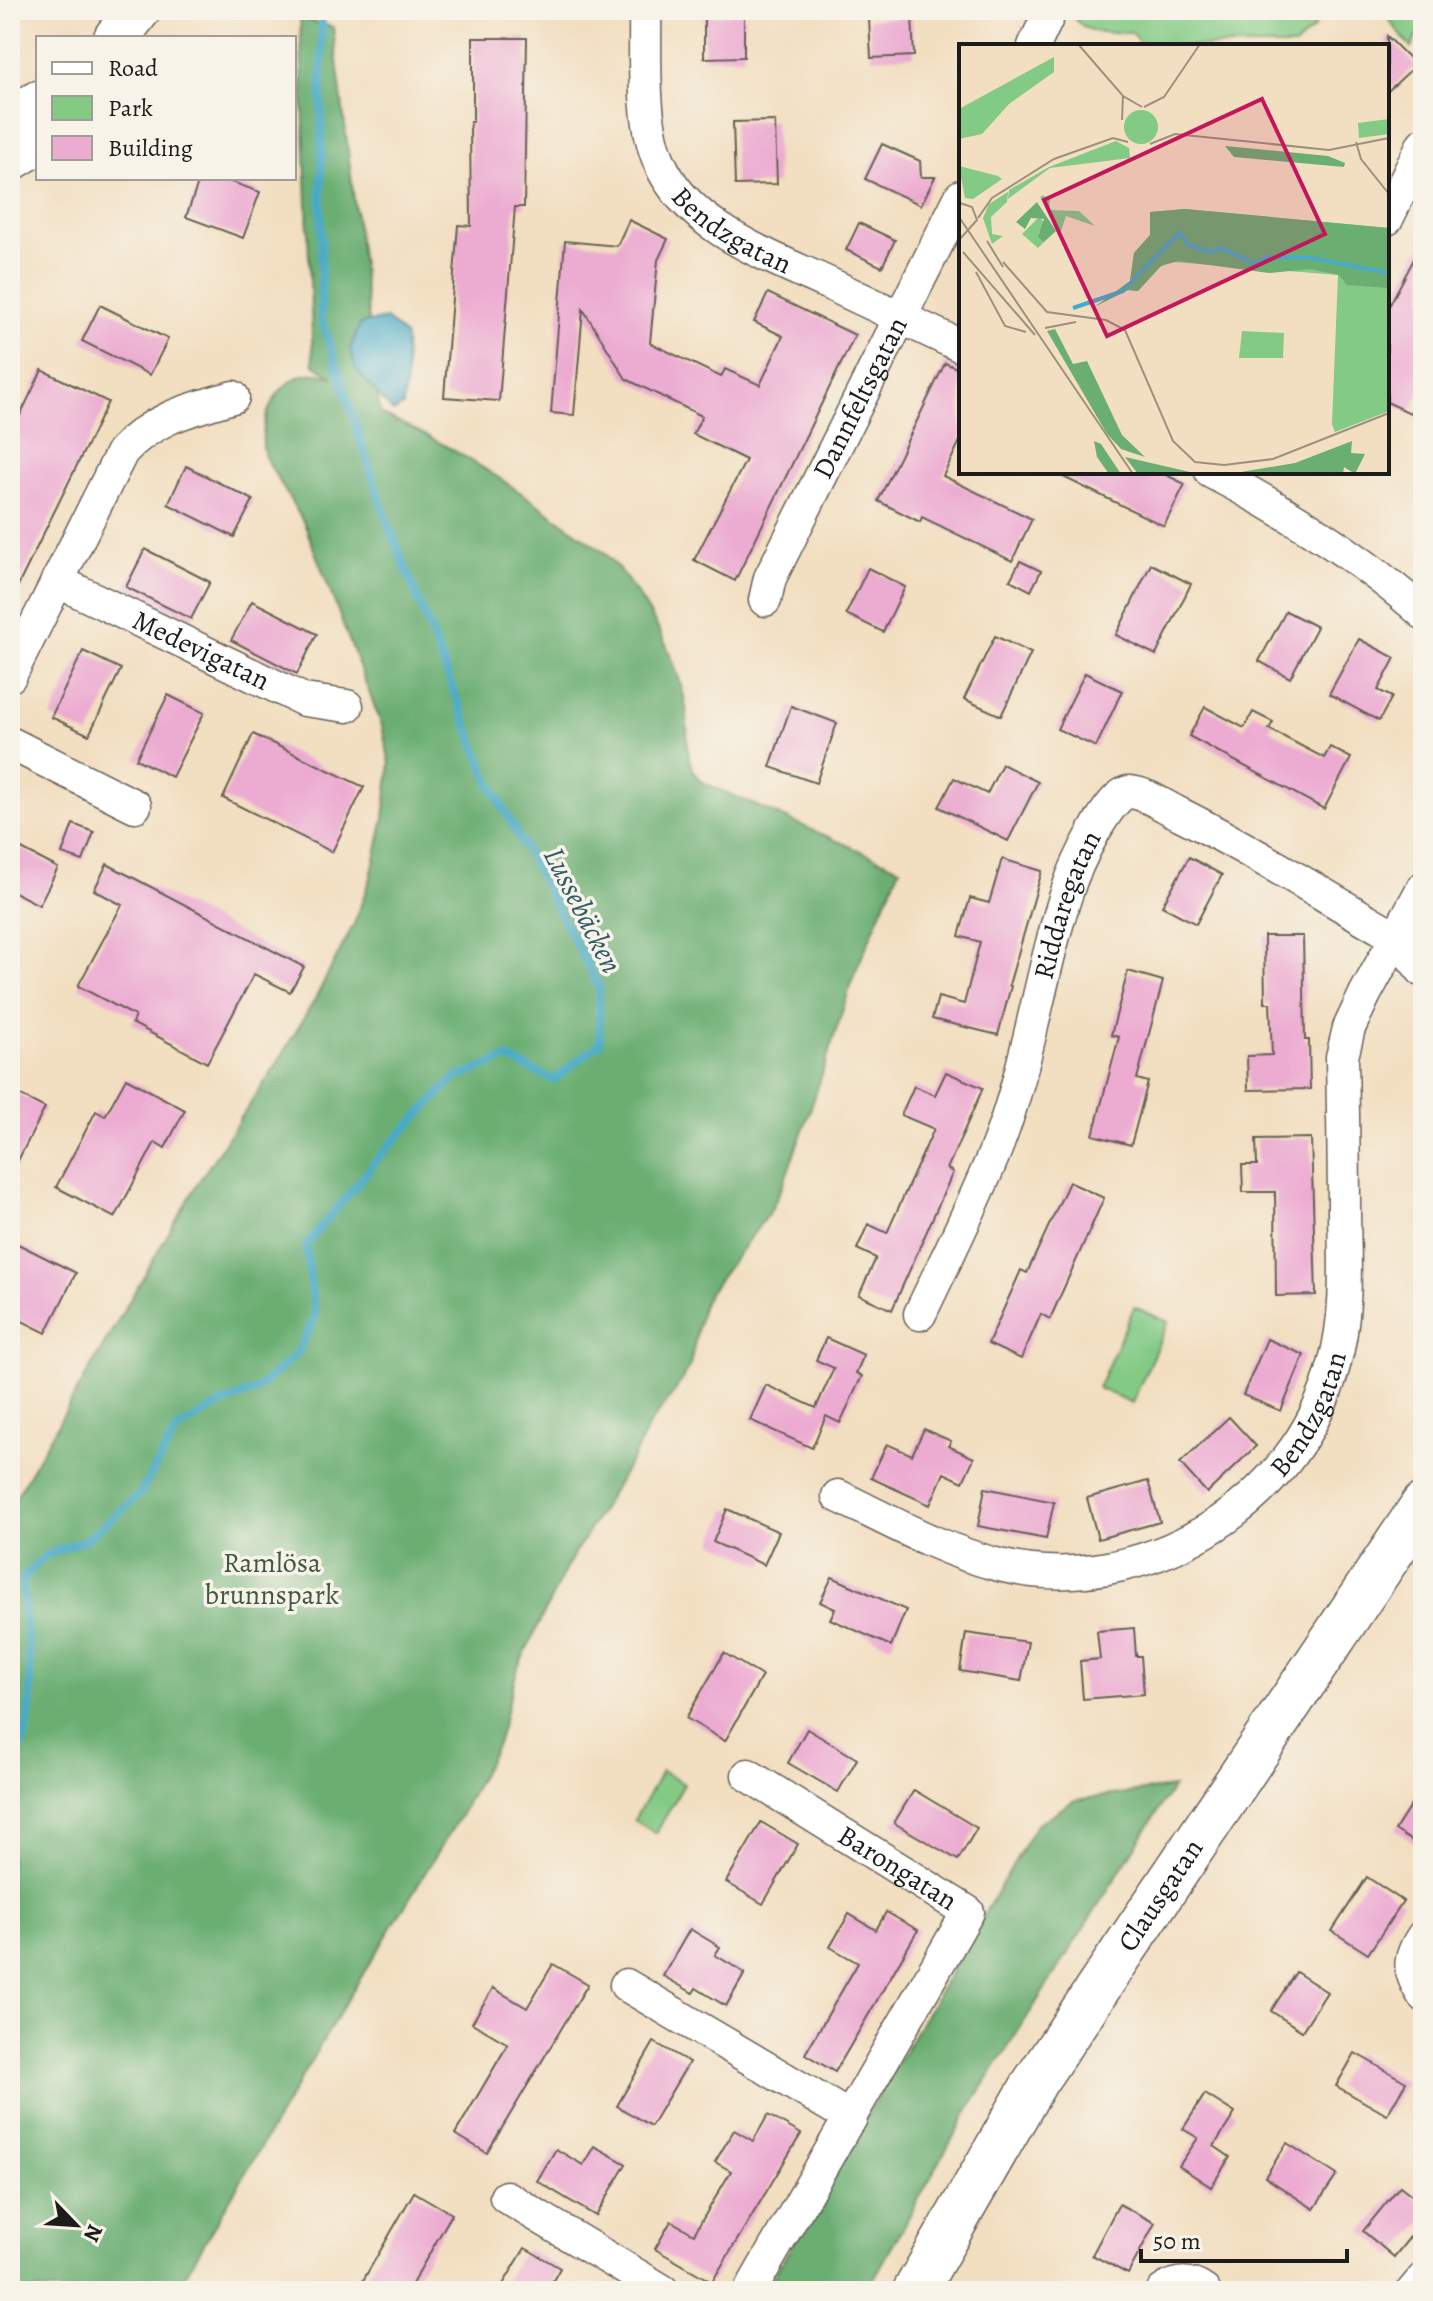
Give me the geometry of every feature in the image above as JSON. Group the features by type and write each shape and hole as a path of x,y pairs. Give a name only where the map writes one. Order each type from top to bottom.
{"main road":[{"path":"118,36 138,10"},
{"path":"152,36 167,10"},
{"path":"10,120 36,104"},
{"path":"10,159 36,143"},
{"name":"Clausgatan","path":"915,2291 1035,2082 1422,1506"}],"street":[{"name":"Bendzgatan","path":"645,10 651,137 659,162 677,191 708,220 741,240 959,345"},
{"path":"1035,44 1051,10"},
{"path":"1389,215 1423,144"},
{"name":"Dannfeltsgatan","path":"765,600 770,578 959,200"},
{"path":"10,676 122,452 151,425 187,410 233,397"},
{"path":"1220,474 1261,483 1332,545 1423,613"},
{"name":"Medevigatan","path":"57,581 304,700 347,706"},
{"path":"10,743 135,806"},
{"name":"Riddaregatan","path":"920,1314 994,1154 1070,881 1105,811 1121,794 1135,794 1201,824 1409,940 1423,971"},
{"name":"Bendzgatan","path":"838,1496 935,1542 999,1565 1039,1571 1078,1571 1130,1565 1167,1551 1226,1519 1254,1496 1302,1442 1322,1402 1334,1365 1343,1319 1345,1275 1342,1057 1349,1028 1409,940 1423,888"},
{"name":"Barongatan","path":"748,1775 968,1912 750,2291"},
{"path":"1423,1936 1412,1953 1412,1977 1423,1995"},
{"path":"626,1985 851,2118"},
{"path":"506,2197 663,2291"},
{"path":"1413,2291 1423,2279"},
{"path":"1163,2291 1179,2283 1188,2283 1204,2291"}],"green space":[{"path":"1068,10 1323,10 1317,16 1314,28 1297,44 1140,44 1132,33 1096,31 1074,19"},
{"path":"1382,10 1423,10 1423,23 1411,48"},
{"name":"Ramlösa brunnspark","path":"300,18 333,27 380,414 468,459 605,553 648,610 672,658 687,713 690,760 702,782 900,868 854,975 813,1102 771,1210 708,1294 702,1307 690,1365 674,1393 649,1425 634,1456 566,1568 518,1667 498,1742 461,1814 335,2020 176,2291 10,2291 10,1507 197,1184 278,1062 314,1001 354,924 371,877 384,818 390,764 382,726 304,523 265,457 263,445 270,406 286,385 308,374 333,377 313,364"},
{"path":"1134,1307 1168,1322 1132,1403 1098,1388"},
{"path":"662,1771 684,1784 656,1833 634,1820"},
{"path":"1173,1787 972,2104 867,2291 765,2291 1036,1825 1075,1800"}],"water":[{"path":"386,319 405,336 403,406 393,412 356,370 350,349 360,324"}],"building":[{"path":"744,14 744,57 704,58 704,15"},
{"path":"912,17 914,56 871,58 869,19"},
{"path":"1387,36 1416,65 1389,90 1389,44"},
{"path":"473,38 527,38 524,207 515,207 499,401 444,397 458,225 471,226"},
{"path":"775,121 777,184 735,185 733,122"},
{"path":"882,144 920,161 921,177 935,177 921,205 865,179"},
{"path":"199,180 226,180 260,192 243,238 186,217"},
{"path":"629,220 668,239 658,260 650,343 721,377 725,369 760,385 783,336 754,322 768,293 855,335 735,581 694,560 746,460 693,434 702,416 626,379 583,309 574,415 551,413 565,241 617,246"},
{"path":"859,223 895,240 882,267 846,250"},
{"path":"1423,242 1423,386 1410,413 1389,403 1389,306"},
{"path":"100,305 168,339 150,375 82,341"},
{"path":"945,363 959,369 959,443 943,476 1032,519 1012,561 922,517 920,522 878,501"},
{"path":"42,370 108,402 10,602 10,436"},
{"path":"186,466 253,500 234,537 168,504"},
{"path":"1057,474 1164,474 1185,484 1164,526"},
{"path":"145,549 210,582 191,619 126,587"},
{"path":"1020,561 1041,571 1031,591 1010,580"},
{"path":"1151,564 1191,584 1156,655 1116,635"},
{"path":"868,568 905,587 883,632 846,614"},
{"path":"252,601 317,634 297,674 231,640"},
{"path":"1286,611 1317,627 1290,678 1259,661"},
{"path":"995,636 1031,653 1001,716 964,699"},
{"path":"1359,639 1395,658 1378,690 1392,697 1379,721 1329,694"},
{"path":"83,651 121,669 89,735 51,717"},
{"path":"1085,673 1122,691 1096,747 1057,729"},
{"path":"168,695 204,713 172,777 136,759"},
{"path":"791,706 837,723 816,783 770,767"},
{"path":"1205,707 1244,728 1253,712 1273,722 1269,729 1324,758 1330,747 1351,758 1324,809 1189,736"},
{"path":"253,734 364,787 332,852 223,798"},
{"path":"1002,764 1038,782 1008,841 939,807 954,778 987,794"},
{"path":"73,824 94,832 83,861 62,854"},
{"path":"10,843 58,868 39,905 10,890"},
{"path":"1189,857 1222,875 1196,924 1162,906"},
{"path":"1002,859 1042,871 998,1035 932,1019 938,997 964,1004 980,942 959,936 970,898 989,903"},
{"path":"107,864 304,967 290,992 254,974 207,1063 132,1023 135,1016 78,986 122,905 94,890"},
{"path":"1264,936 1303,936 1305,1040 1309,1040 1310,1089 1248,1090 1247,1056 1272,1055 1270,1003 1265,1003"},
{"path":"1128,971 1163,981 1137,1079 1148,1082 1131,1145 1093,1135 1119,1037 1111,1035"},
{"path":"946,1072 983,1088 947,1169 953,1172 892,1310 859,1295 876,1258 857,1249 868,1224 887,1233 934,1129 901,1115 914,1086 935,1095"},
{"path":"126,1078 185,1110 165,1148 155,1142 115,1218 56,1187 96,1111 105,1116"},
{"path":"10,1090 45,1108 10,1176"},
{"path":"1311,1138 1316,1295 1276,1296 1275,1192 1243,1192 1242,1165 1257,1165 1256,1139"},
{"path":"1069,1182 1104,1198 1050,1319 1041,1314 1021,1359 988,1344 1021,1270 1027,1273"},
{"path":"10,1240 76,1273 46,1333 10,1315"},
{"path":"826,1338 864,1355 856,1373 862,1376 840,1423 826,1416 812,1448 750,1420 766,1385 816,1408 834,1368 816,1360"},
{"path":"1267,1339 1304,1355 1281,1411 1243,1395"},
{"path":"1229,1417 1256,1446 1207,1493 1180,1463"},
{"path":"924,1429 951,1441 948,1446 974,1458 963,1482 944,1473 930,1505 871,1478 887,1444 912,1455"},
{"path":"1148,1481 1160,1522 1098,1539 1087,1498"},
{"path":"985,1488 1054,1502 1046,1539 978,1526"},
{"path":"727,1509 779,1532 764,1565 713,1542"},
{"path":"832,1577 906,1610 891,1646 830,1619 835,1609 820,1602"},
{"path":"1134,1628 1136,1656 1141,1656 1144,1694 1083,1699 1080,1661 1100,1659 1097,1631"},
{"path":"966,1633 1028,1642 1021,1681 960,1671"},
{"path":"724,1653 762,1676 725,1741 686,1718"},
{"path":"807,1729 857,1759 838,1792 788,1763"},
{"path":"1423,1786 1423,1848 1395,1830"},
{"path":"914,1790 977,1828 958,1860 894,1823"},
{"path":"761,1822 798,1844 763,1904 726,1882"},
{"path":"1367,1877 1403,1901 1368,1954 1332,1931"},
{"path":"886,1912 918,1930 835,2072 805,2054 858,1963 830,1947 849,1914 876,1930"},
{"path":"690,1929 720,1947 715,1955 745,1973 726,2006 696,1988 693,1993 663,1976"},
{"path":"553,1964 588,1984 487,2153 455,2134 508,2044 472,2023 493,1988 527,2008"},
{"path":"1296,1972 1327,1992 1302,2031 1271,2011"},
{"path":"654,2042 689,2062 651,2126 617,2106"},
{"path":"1355,2053 1406,2082 1387,2115 1336,2086"},
{"path":"1205,2094 1235,2113 1214,2146 1230,2157 1211,2187 1179,2166 1198,2138 1183,2129"},
{"path":"768,2115 801,2134 712,2282 655,2249 671,2221 694,2234 731,2171 715,2162 734,2130 753,2141"},
{"path":"1287,2143 1337,2175 1314,2209 1265,2177"},
{"path":"594,2146 626,2164 596,2216 537,2181 556,2149 583,2165"},
{"path":"1400,2186 1423,2204 1423,2221 1394,2257 1363,2231"},
{"path":"414,2192 452,2214 408,2291 357,2291"},
{"path":"1119,2204 1155,2223 1128,2274 1092,2255"},
{"path":"525,2248 560,2268 547,2291 499,2291"}],"waterway":[{"name":"Lussebäcken","path":"10,1774 24,1739 30,1709 23,1578 46,1555 87,1539 139,1495 177,1430 221,1404 254,1391 296,1355 315,1317 306,1245 388,1147 454,1079 507,1058 554,1080 600,1043 599,987 490,783 387,521 321,318 322,10"}]}
